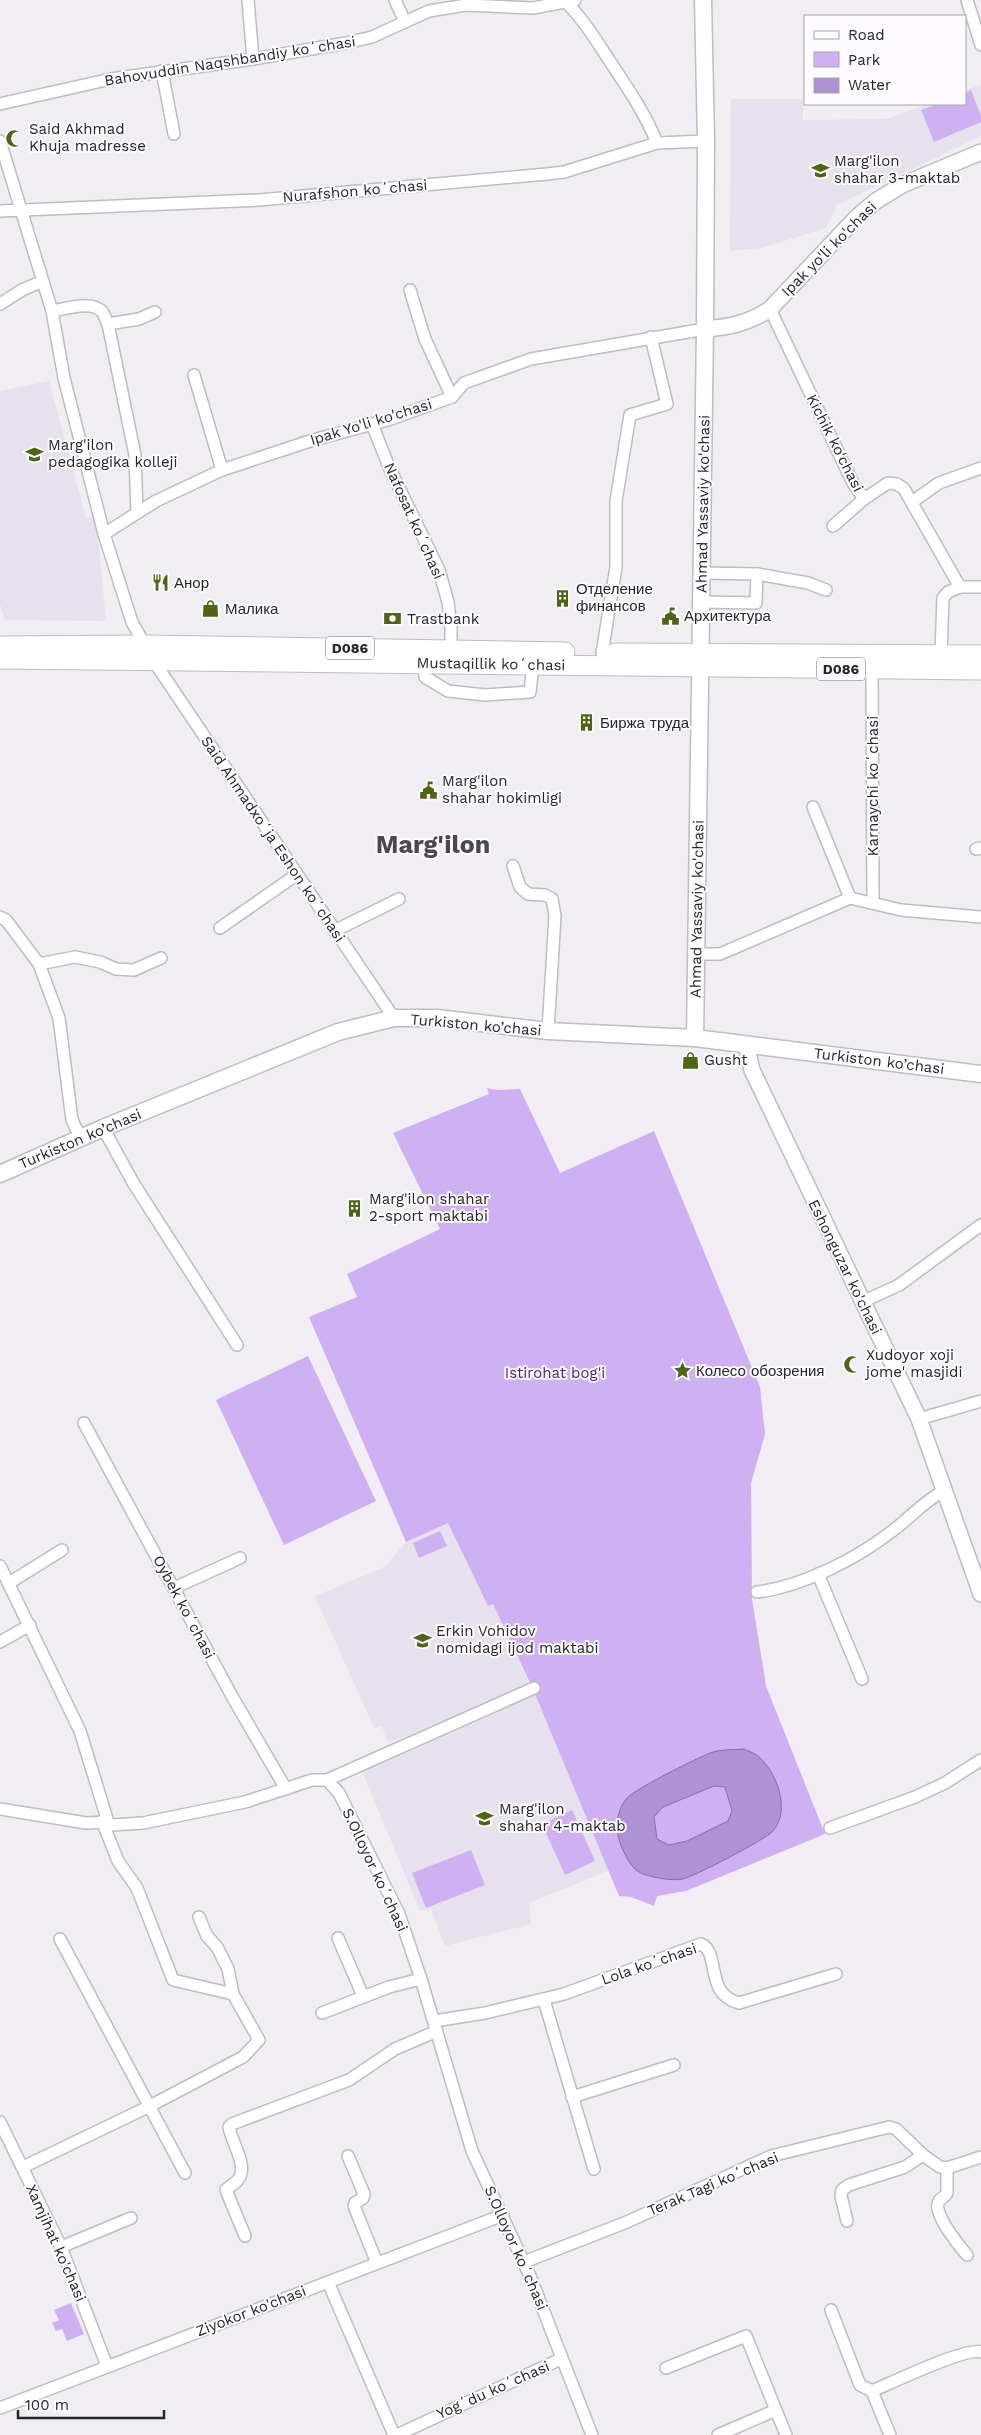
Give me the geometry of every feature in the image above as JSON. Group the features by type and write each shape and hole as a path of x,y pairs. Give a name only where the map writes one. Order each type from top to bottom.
{"main road":[{"name":"Ahmad Yassaviy ko'chasi","path":"695,1038 705,329 706,141 704,0"},
{"name":"Mustaqillik koʻchasi","path":"0,646 424,664 533,665 941,654 981,655"},
{"name":"Mustaqillik koʻchasi","path":"0,659 149,653 451,650 602,653 701,661 872,669 981,670"},
{"name":"Turkiston ko’chasi","path":"0,1174 103,1128 338,1032 394,1018 437,1018 548,1031 695,1038 981,1074"}],"street":[{"path":"248,0 253,59"},
{"path":"395,0 405,22"},
{"path":"967,0 980,38"},
{"path":"570,1 630,92 648,122 657,143"},
{"name":"Bahovuddin Naqshbandiy koʻchasi","path":"0,104 111,79 253,59 372,37 429,10 466,5 533,8 570,1"},
{"path":"162,71 174,134"},
{"name":"Nurafshon koʻchasi","path":"0,211 259,200 547,174 564,172 657,143 706,141"},
{"name":"Said Ahmadxoʻja Eshon koʻchasi","path":"0,142 52,311 64,378 104,534 132,622 149,653 296,875 394,1018"},
{"name":"Ipak yo'li ko'chasi","path":"705,329 743,324 770,309 857,217 876,201 902,185 981,152"},
{"path":"0,304 22,290 43,280"},
{"path":"410,290 425,339 452,397"},
{"path":"52,311 78,306 98,308 103,313 108,324 135,455 137,513"},
{"name":"Kichik ko'chasi","path":"770,309 840,458 864,499 891,482 900,486 912,502 960,587"},
{"path":"108,324 139,319 155,312"},
{"name":"Ipak Yo'li ko'chasi","path":"104,534 185,486 222,470 372,424 452,397 464,383 531,359 705,329"},
{"path":"602,653 616,567 616,501 630,415 667,404 651,337"},
{"path":"194,375 222,470"},
{"name":"Nafosat koʻchasi","path":"372,424 389,467 439,570 448,602 451,650"},
{"path":"912,502 939,483 981,468"},
{"path":"832,526 864,499"},
{"path":"702,573 757,574 808,583 826,590"},
{"path":"701,602 756,602 757,574"},
{"path":"941,654 943,598 948,592 960,587 981,587"},
{"path":"424,664 425,677 448,691 485,695 530,692 533,665"},
{"name":"Karnaychi koʻchasi","path":"872,669 874,903"},
{"path":"813,807 850,898"},
{"path":"513,866 520,887 528,894 545,895 552,899 555,916 548,1031"},
{"path":"220,928 296,875"},
{"path":"696,954 720,954 850,898 901,910 981,917"},
{"path":"334,931 399,899"},
{"path":"0,917 6,920 39,964 59,1018 72,1120 81,1138"},
{"path":"39,964 75,957 100,962 116,969 134,970 162,958"},
{"name":"Eshonguzar ko'chasi","path":"746,1044 752,1070 919,1419 981,1594"},
{"path":"103,1128 153,1216 237,1345"},
{"path":"862,1302 899,1285 981,1226"},
{"path":"919,1419 981,1401"},
{"name":"Oybek koʻchasi","path":"84,1423 233,1698 286,1789"},
{"path":"757,1592 775,1590 818,1574 878,1541 929,1498 945,1490"},
{"path":"9,1583 62,1550"},
{"path":"174,1588 240,1558"},
{"path":"0,1566 80,1731 105,1822 118,1861 137,1888 173,1980 233,1994"},
{"path":"818,1574 862,1679"},
{"path":"0,1642 30,1625"},
{"path":"0,1809 118,1825 144,1823 245,1802 312,1780 327,1780 534,1688"},
{"path":"830,1828 915,1797 945,1783 981,1760"},
{"name":"S.Olloyor koʻchasi","path":"327,1780 339,1793 399,1914 422,1979 472,2151 524,2262 592,2435"},
{"path":"23,2167 148,2107 243,2057 259,2040 233,1994 228,1968 217,1947 207,1936 199,1917"},
{"path":"338,1938 363,1996"},
{"path":"60,1939 184,2173"},
{"name":"Lola koʻchasi","path":"245,2236 226,2190 237,2182 241,2174 241,2161 229,2127 232,2124 349,2080 395,2049 435,2026 544,2000 701,1944 708,1949 721,1992 728,2000 735,2002 742,2002 836,1974"},
{"path":"322,2013 363,1996 422,1979"},
{"path":"544,2000 594,2169"},
{"path":"572,2097 674,2065"},
{"name":"Xamjihat ko'chasi","path":"0,2122 61,2246 107,2366"},
{"name":"Terak Tagi koʻchasi","path":"524,2262 627,2222 772,2156 889,2126 896,2129 923,2155 940,2167 947,2168"},
{"path":"846,2221 841,2196 842,2190 849,2185 905,2167 923,2155"},
{"path":"348,2156 364,2194 363,2198 355,2203 354,2206 377,2263"},
{"path":"967,2255 946,2227 938,2208 939,2201 947,2195 947,2168 981,2157"},
{"name":"Ziyokor ko'chasi","path":"0,2408 503,2215"},
{"path":"61,2246 131,2218"},
{"path":"328,2282 395,2435"},
{"path":"831,2310 860,2385 872,2391 890,2435"},
{"path":"666,2368 746,2336 786,2435"},
{"path":"872,2391 957,2356 975,2350 981,2352"},
{"name":"Yogʻdu koʻchasi","path":"395,2435 561,2359"},
{"path":"718,2435 776,2410"}],"shaded area":[{"name":"Marg'ilon shahar 3-maktab","path":"981,85 981,136 837,205 826,228 761,248 730,251 731,99 803,99 803,120 886,119 925,105 966,105 966,90"},
{"name":"Marg'ilon pedagogika kolleji","path":"49,381 86,518 96,516 106,621 5,620 0,604 0,391"},
{"name":"Erkin Vohidov nomidagi ijod maktabi","path":"448,1523 488,1606 493,1604 530,1685 388,1743 382,1726 374,1728 315,1596 385,1567 406,1542"},
{"name":"Marg'ilon shahar 4-maktab","path":"538,1692 610,1870 529,1903 531,1924 445,1946 431,1909 420,1911 360,1766"}],"green space":[{"path":"971,90 981,116 981,122 934,142 921,110 935,105 966,105 966,92"},
{"name":"Istirohat bog'i","path":"487,1088 497,1090 520,1089 560,1173 654,1131 760,1387 765,1434 751,1483 752,1599 766,1686 825,1834 686,1891 657,1896 654,1906 631,1897 619,1896 533,1689 493,1604 488,1606 448,1523 406,1542 309,1317 357,1297 347,1274 440,1229 393,1133 489,1094"},
{"path":"308,1356 376,1501 284,1545 216,1400"},
{"path":"440,1531 447,1546 419,1558 413,1543"},
{"path":"572,1810 595,1861 565,1875 542,1824"},
{"path":"471,1850 485,1885 426,1908 412,1873"},
{"path":"71,2303 84,2334 67,2341 62,2329 56,2331 52,2323 59,2320 54,2310"}],"water":[{"path":"744,1749 758,1756 765,1763 776,1781 781,1802 781,1813 773,1831 729,1857 683,1879 659,1878 637,1871 626,1857 617,1829 620,1809 627,1798 653,1781 710,1753","holes":["714,1786 725,1787 732,1811 728,1821 687,1841 669,1845 657,1839 654,1817 663,1807"]}],"place":[{"name":"Said Akhmad Khuja madresse","path":"15,138"},
{"name":"Marg'ilon shahar 3-maktab","path":"820,170"},
{"name":"Marg'ilon pedagogika kolleji","path":"34,454"},
{"name":"Анор","path":"160,583"},
{"name":"Отделение финансов","path":"562,598"},
{"name":"Малика","path":"211,609"},
{"name":"Архитектура","path":"670,616"},
{"name":"Trastbank","path":"393,619"},
{"name":"Биржа труда","path":"586,723"},
{"name":"Marg'ilon shahar hokimligi","path":"428,790"},
{"name":"Gusht","path":"690,1060"},
{"name":"Marg'ilon shahar 2-sport maktabi","path":"355,1208"},
{"name":"Xudoyor xoji jome' masjidi","path":"852,1364"},
{"name":"Колесо обозрения","path":"682,1371"},
{"name":"Erkin Vohidov nomidagi ijod maktabi","path":"422,1640"},
{"name":"Marg'ilon shahar 4-maktab","path":"485,1818"}],"district":[{"name":"Marg'ilon","path":"433,844"}]}
